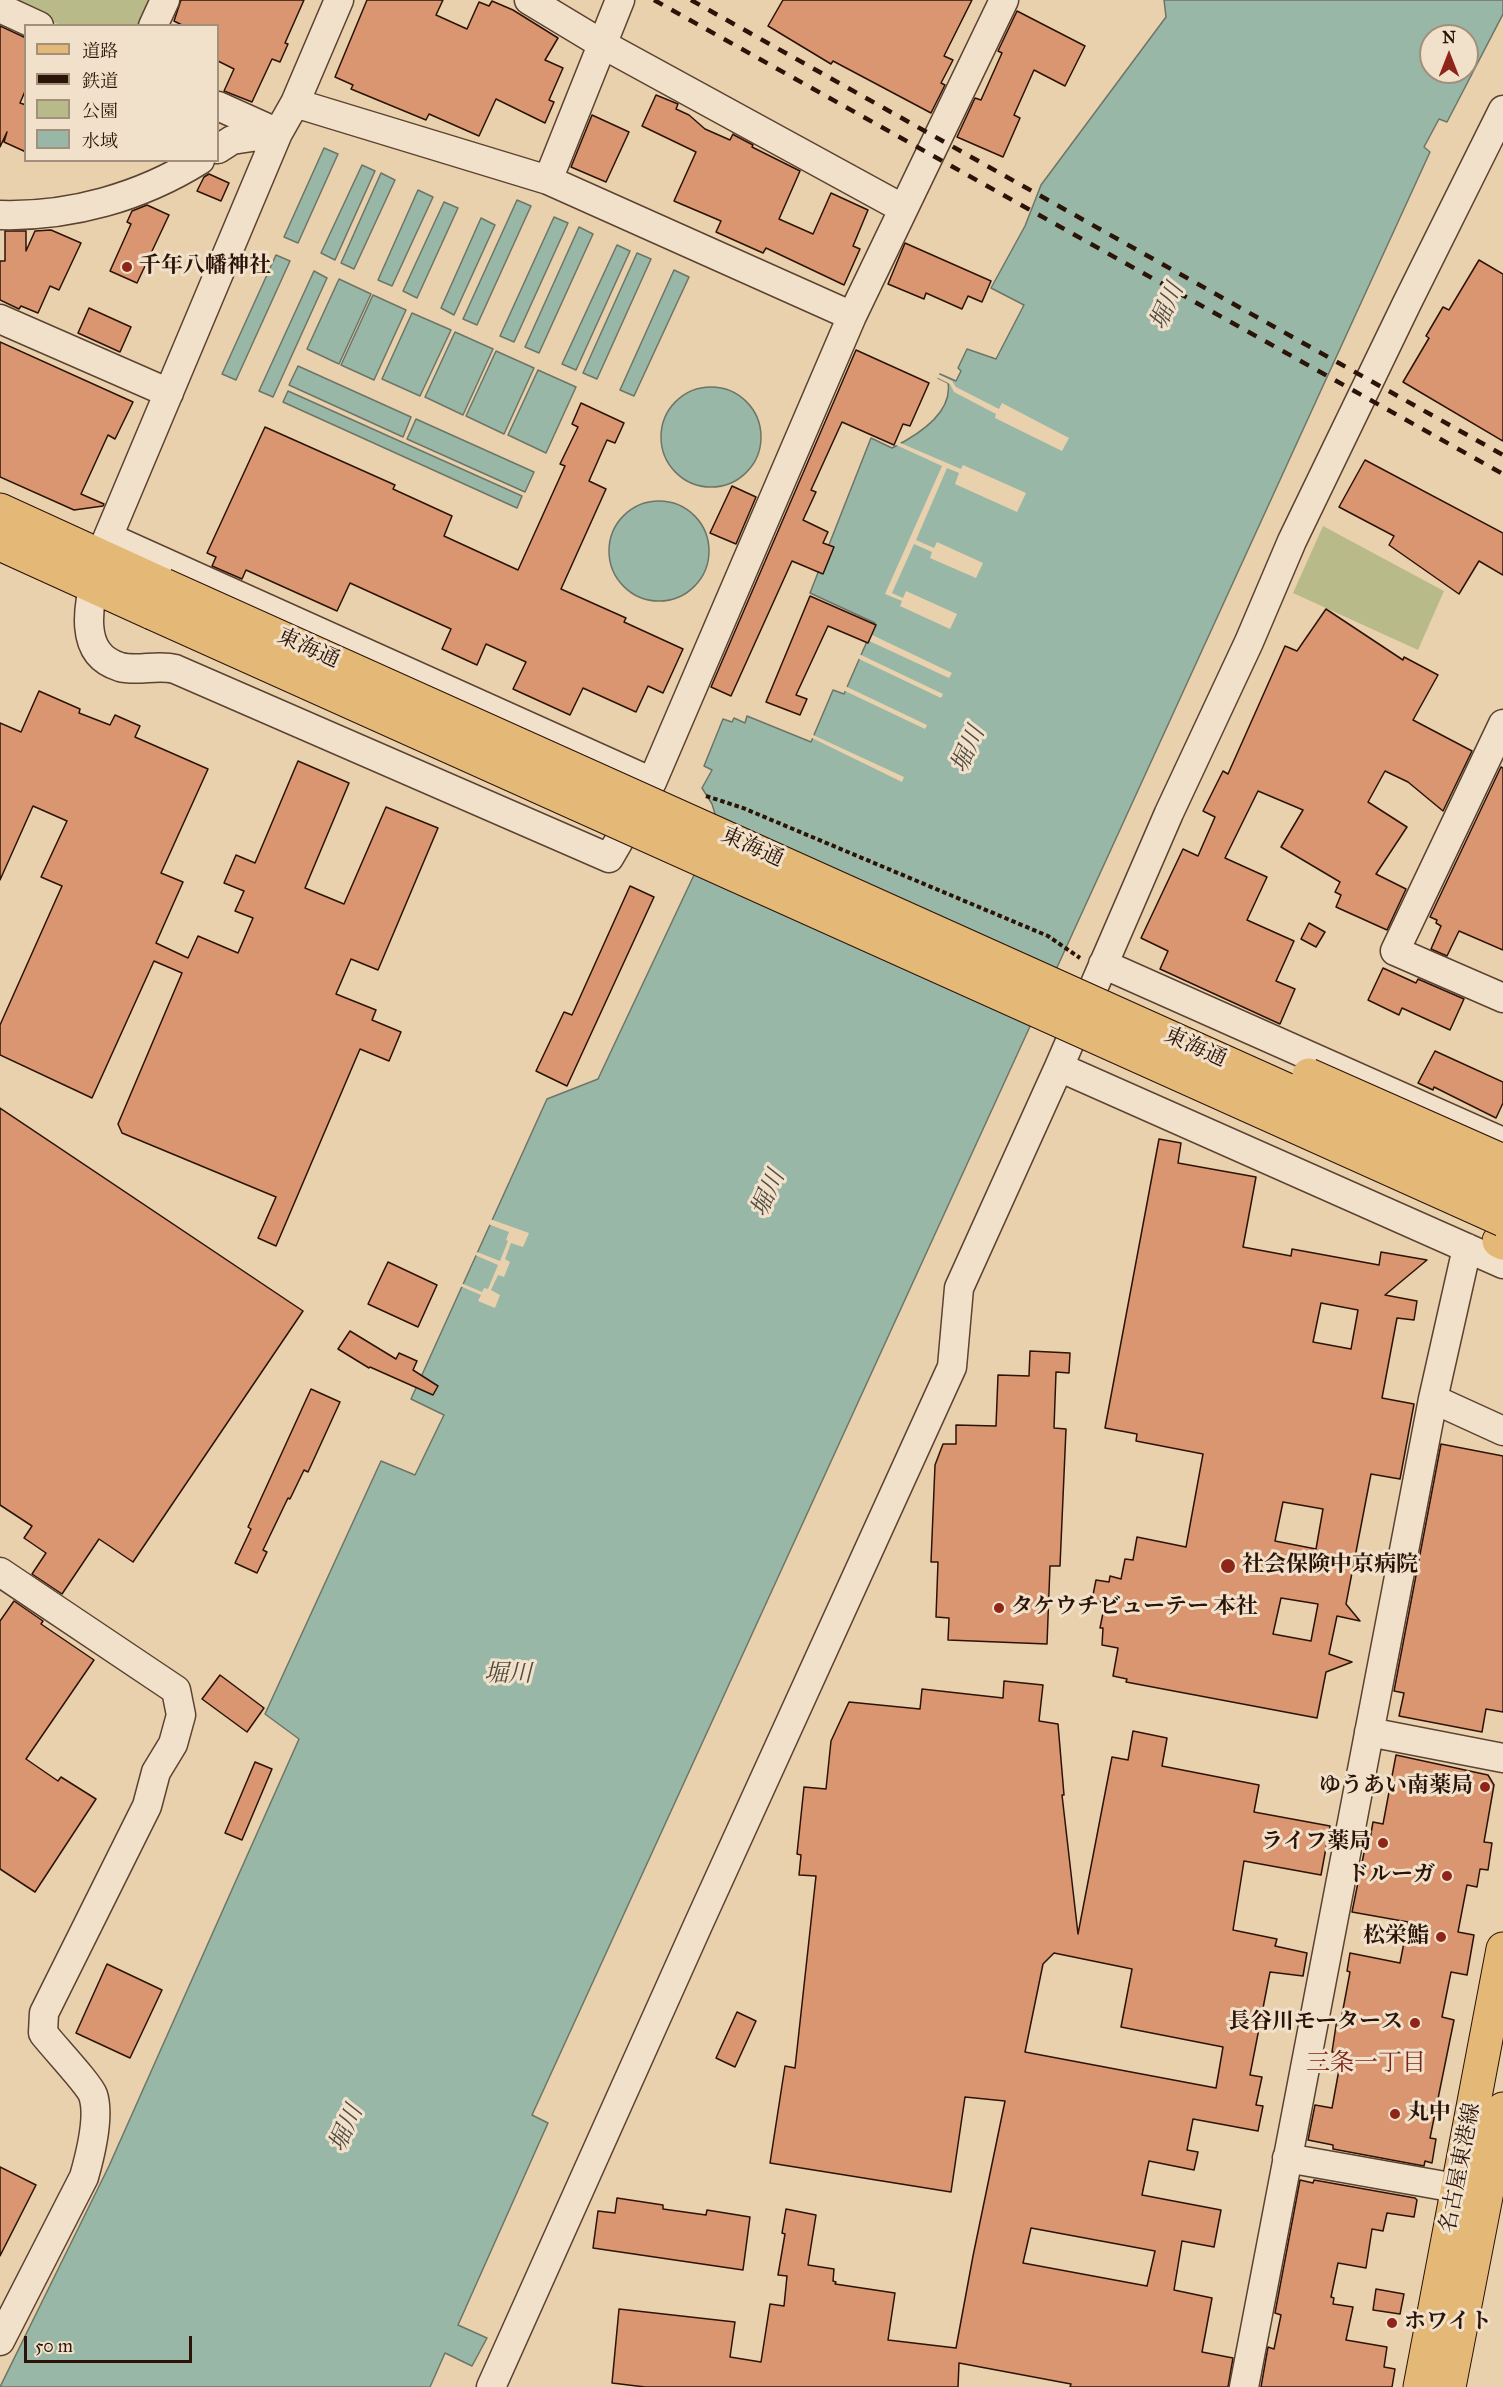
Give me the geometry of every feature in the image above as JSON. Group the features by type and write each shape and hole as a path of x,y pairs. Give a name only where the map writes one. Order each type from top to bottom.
{"main road":[{"name":"東海通","path":"0,510 101,560 158,599 708,846 1503,1187"},
{"name":"東海通","path":"0,544 101,560"},
{"path":"708,846 762,831 1502,1144"},
{"name":"東海通","path":"708,846 1502,1242"},
{"name":"名古屋東港線","path":"1449,2387 1482,2193 1503,1949"},
{"name":"名古屋東港線","path":"1420,2387 1482,2193 1503,2109"}],"street":[{"path":"154,24 165,0"},
{"path":"339,0 295,103 278,133 101,560 88,629 93,644 104,657 119,667 163,666 175,669 609,858 652,782 852,316 1004,0"},
{"path":"529,0 602,44 902,208"},
{"path":"548,180 620,0"},
{"path":"0,8 35,24"},
{"path":"295,103 548,180 852,316"},
{"path":"219,106 278,133"},
{"path":"491,2387 952,1367 959,1288 1059,1067 1169,813 1249,642 1292,541 1503,110"},
{"path":"219,148 232,140 278,133"},
{"path":"0,214 49,213 96,204 139,192 196,162"},
{"path":"0,319 169,393"},
{"path":"101,560 652,782"},
{"path":"1503,724 1395,951 1503,998"},
{"path":"1103,964 1502,1144"},
{"path":"1059,1067 1467,1248 1502,1242"},
{"path":"1244,2387 1433,1399 1467,1248"},
{"path":"1433,1399 1503,1431"},
{"path":"0,1572 176,1690 182,1715 173,1744 156,1772 147,1806 44,2013 43,2033 93,2094 92,2150 84,2177 0,2341"},
{"path":"1369,1732 1503,1758"},
{"path":"1287,2158 1482,2193"}],"path":[{"path":"743,808 1048,936"}],"green space":[{"path":"3,0 153,0 143,24 58,24"},
{"path":"1323,526 1444,591 1418,650 1293,593"}],"water":[{"name":"堀川","path":"1164,0 1503,0 1503,14 1479,60 1479,24 1419,24 1419,84 1467,84 1447,122 1439,119 1424,147 1430,152 532,2115 548,2123 458,2325 487,2338 472,2366 445,2353 430,2387 0,2387 109,2166 299,1739 265,1714 381,1461 415,1475 444,1415 411,1399 547,1099 598,1079 718,824 712,804 702,788 712,770 704,766 723,719 732,722 734,718 745,723 747,716 811,742 833,690 844,694 875,623 810,593 871,438 892,448 931,423 945,405 948,394 948,383 938,378 940,374 956,381 961,371 958,368 967,349 996,359 1024,305 991,288 1025,226 1041,185 1166,17"},
{"path":"324,148 338,154 298,243 284,237"},
{"path":"362,165 375,171 335,260 321,253"},
{"path":"381,173 395,180 354,269 341,263"},
{"path":"418,190 433,197 392,286 378,280"},
{"path":"517,200 531,206 477,325 463,319"},
{"path":"444,202 458,208 417,298 403,291"},
{"path":"554,217 568,223 514,342 500,336"},
{"path":"481,218 495,225 454,315 441,308"},
{"path":"579,227 593,234 539,353 525,347"},
{"path":"617,245 630,251 576,370 562,364"},
{"path":"637,253 651,259 597,379 583,373"},
{"path":"276,255 290,261 236,380 222,374"},
{"path":"674,270 689,277 634,396 620,390"},
{"path":"314,271 327,278 273,397 259,391"},
{"path":"339,279 371,294 339,364 307,349"},
{"path":"373,295 406,310 374,380 341,365"},
{"path":"412,313 451,330 420,396 382,379"},
{"path":"455,332 493,349 463,415 425,397"},
{"path":"496,351 534,368 504,434 466,416"},
{"path":"298,366 411,417 403,437 289,385"},
{"path":"538,370 576,387 546,453 508,435"},
{"path":"711,387 730,391 747,401 757,418 761,437 757,456 747,473 730,483 711,487 692,483 675,473 665,456 661,437 665,418 675,401 692,391"},
{"path":"288,391 522,496 517,508 283,402"},
{"path":"416,419 534,472 525,492 407,439"},
{"path":"659,501 678,505 695,515 705,532 709,551 705,570 695,587 678,597 659,601 640,597 623,587 613,570 609,551 613,532 623,515 640,505"}],"pier":[{"path":"938,374 952,381 956,387 999,409 1002,403 1069,438 1062,451 995,418 996,414 954,392 950,384 936,377"},
{"path":"898,442 961,469 963,465 1026,493 1017,512 955,484 959,473 947,468 916,540 934,548 937,542 983,563 976,578 930,558 932,552 914,544 892,593 903,598 906,591 957,614 950,629 900,606 902,601 885,594 942,466 894,444"},
{"path":"868,633 952,673 949,678 865,639"},
{"path":"859,654 943,694 941,698 857,658"},
{"path":"845,686 927,725 925,729 843,690"},
{"path":"811,734 904,777 902,782 810,737"},
{"path":"490,1219 529,1233 523,1247 511,1243 505,1259 510,1262 504,1277 498,1275 491,1290 500,1295 495,1308 478,1301 481,1295 460,1286 461,1283 482,1292 484,1288 488,1289 498,1265 475,1255 477,1252 500,1261 509,1232 488,1224"}],"building":[{"path":"181,0 304,0 285,43 288,44 280,62 272,59 252,102 224,91 234,69 219,62 219,24 180,24 174,21"},
{"path":"367,0 443,0 436,15 467,29 479,2 489,6 492,1 513,10 558,38 545,60 563,68 549,100 554,102 545,123 496,99 479,136 429,114 426,120 351,89 353,85 335,77"},
{"path":"783,0 972,0 944,56 953,60 941,83 945,85 931,113 833,61 831,64 768,26"},
{"path":"1017,11 1085,46 1065,86 1034,70 1014,115 1020,118 1003,157 957,137 975,98 981,100 1002,53 998,51"},
{"path":"0,26 24,37 24,94 20,103 24,104 24,151 4,142 7,132 0,147"},
{"path":"656,95 678,104 676,109 689,115 705,129 730,140 733,134 753,145 752,147 800,171 779,219 813,234 831,193 868,210 853,246 860,249 844,285 766,248 763,253 716,232 721,221 674,201 696,152 642,126"},
{"path":"592,115 629,132 606,182 571,167"},
{"path":"209,174 229,183 221,201 197,191 204,177"},
{"path":"147,205 169,215 137,283 110,271 131,224 127,222 132,211"},
{"path":"51,230 81,243 59,290 50,286 38,313 21,306 19,309 0,300 0,261 5,261 5,231 26,231 26,251 35,231"},
{"path":"905,243 991,281 982,302 968,296 962,309 926,293 924,299 888,284"},
{"path":"1479,260 1503,274 1503,441 1403,382 1429,338 1426,336 1443,307 1449,310"},
{"path":"89,308 131,327 120,352 78,333"},
{"path":"0,342 133,402 115,439 108,435 81,494 104,504 103,506 74,510 0,477"},
{"path":"856,350 929,383 910,426 903,424 894,445 842,422 811,490 816,492 803,520 828,532 823,543 834,547 823,574 792,561 731,696 711,687"},
{"path":"581,403 624,423 615,443 607,440 589,481 606,489 561,589 626,618 624,622 683,649 663,693 648,686 636,712 583,688 570,715 513,689 526,662 486,644 477,665 442,649 451,629 350,583 337,611 246,570 242,579 212,566 216,557 207,553 265,427 395,485 393,489 452,516 444,536 518,570 565,466 560,464 578,427 572,424"},
{"path":"1365,460 1503,533 1503,575 1479,561 1459,594 1389,545 1394,536 1339,507"},
{"path":"732,486 756,497 736,544 710,533"},
{"path":"810,596 876,625 868,643 828,626 796,695 807,699 800,715 766,702"},
{"path":"1326,609 1403,660 1404,657 1438,675 1413,720 1472,751 1443,811 1408,782 1385,771 1368,802 1407,827 1376,874 1406,889 1387,930 1336,907 1341,895 1335,892 1340,882 1281,847 1303,810 1258,791 1225,858 1267,877 1247,920 1294,941 1276,981 1295,989 1280,1024 1160,969 1168,951 1141,938 1183,849 1198,856 1215,817 1203,811 1223,771 1228,774 1285,646 1297,651"},
{"path":"39,691 80,709 79,713 110,725 115,715 140,726 135,737 208,769 161,873 183,882 156,943 188,958 198,936 238,953 253,918 235,911 244,891 224,883 236,855 255,863 298,761 349,783 305,888 344,904 386,807 438,828 378,970 351,959 336,994 376,1010 372,1020 401,1032 389,1061 360,1049 276,1246 258,1238 276,1197 122,1133 118,1124 182,973 154,961 92,1098 0,1055 0,1025 62,886 41,877 67,821 33,806 0,880 0,723 21,732"},
{"path":"1501,767 1503,768 1503,950 1459,931 1447,956 1431,949 1441,926 1436,923 1437,920 1430,917"},
{"path":"630,886 654,897 567,1086 536,1071 564,1012 572,1015"},
{"path":"1309,923 1325,932 1316,947 1301,939"},
{"path":"1383,968 1416,983 1418,979 1464,999 1450,1030 1402,1008 1399,1015 1368,1000"},
{"path":"1435,1051 1503,1082 1503,1103 1496,1118 1434,1087 1433,1090 1418,1083"},
{"path":"0,1108 303,1311 133,1562 99,1539 62,1594 32,1574 46,1553 24,1538 32,1526 0,1505"},
{"path":"1159,1139 1181,1143 1178,1163 1256,1177 1243,1247 1291,1256 1292,1249 1379,1265 1381,1252 1427,1260 1385,1295 1417,1301 1414,1320 1397,1318 1382,1398 1414,1404 1400,1479 1371,1474 1346,1604 1360,1621 1337,1616 1329,1654 1352,1662 1326,1672 1317,1718 1126,1682 1127,1679 1113,1676 1118,1648 1102,1645 1103,1628 1100,1628 1105,1603 1092,1600 1096,1580 1109,1582 1110,1576 1121,1579 1125,1559 1133,1560 1137,1537 1186,1547 1203,1454 1136,1441 1137,1434 1105,1428","holes":["1321,1303 1358,1310 1351,1349 1313,1342","1283,1502 1323,1509 1316,1549 1275,1541","1281,1598 1318,1604 1311,1641 1273,1634"]},
{"path":"388,1262 437,1285 418,1327 368,1304"},
{"path":"350,1331 396,1359 399,1353 417,1361 413,1370 438,1386 433,1395 369,1368 338,1349"},
{"path":"1030,1351 1070,1353 1069,1373 1056,1372 1054,1428 1066,1429 1060,1566 1050,1566 1047,1644 948,1640 949,1618 936,1617 938,1562 931,1562 935,1465 943,1444 956,1444 956,1425 996,1426 998,1375 1029,1376"},
{"path":"311,1389 340,1402 308,1472 304,1470 290,1499 288,1498 263,1550 267,1552 257,1573 235,1563 251,1529 248,1527"},
{"path":"1441,1444 1503,1456 1503,1712 1486,1709 1482,1732 1399,1716 1404,1693 1394,1691"},
{"path":"14,1601 43,1621 41,1624 94,1660 26,1759 58,1781 61,1777 96,1799 35,1892 0,1869 0,1621"},
{"path":"220,1675 264,1708 247,1732 202,1699"},
{"path":"1004,1681 1043,1685 1039,1721 1058,1724 1064,1795 1062,1795 1078,1934 1112,1757 1128,1760 1133,1731 1167,1738 1162,1766 1259,1785 1254,1812 1330,1826 1321,1875 1244,1861 1233,1930 1277,1939 1275,1946 1307,1953 1303,1976 1270,1972 1250,2075 1262,2077 1256,2105 1263,2106 1258,2131 1193,2119 1187,2150 1198,2152 1194,2170 1149,2161 1142,2195 1221,2210 1214,2247 1182,2241 1174,2290 1212,2298 1202,2352 1233,2358 1228,2387 1070,2387 1071,2384 959,2363 958,2387 645,2387 612,2383 619,2309 735,2322 730,2357 761,2362 770,2304 784,2306 787,2276 778,2275 785,2234 782,2233 786,2209 816,2215 808,2265 834,2269 835,2284 895,2293 888,2340 956,2348 1005,2101 965,2097 951,2192 770,2163 785,2066 795,2068 816,1876 799,1875 801,1855 797,1854 804,1787 826,1789 831,1741 849,1702 920,1709 922,1689 1003,1698","holes":["1054,1953 1132,1969 1121,2027 1223,2047 1216,2088 1025,2052 1043,1964","1031,2228 1155,2251 1147,2286 1023,2263"]},
{"path":"1396,1755 1488,1775 1494,1785 1484,1842 1492,1843 1488,1870 1480,1869 1477,1887 1467,1885 1458,1932 1474,1935 1467,1975 1451,1972 1442,2017 1454,2020 1430,2138 1436,2139 1432,2163 1425,2161 1424,2166 1333,2149 1333,2145 1308,2140 1315,2105 1332,2108 1342,2053 1332,2052 1337,2019 1341,2020 1350,1972 1347,1971 1350,1953 1400,1963 1408,1922 1352,1912 1367,1838 1370,1839 1373,1822 1383,1824"},
{"path":"255,1762 272,1769 242,1840 225,1833"},
{"path":"107,1964 162,1990 130,2058 76,2033"},
{"path":"737,2012 756,2021 735,2067 716,2058"},
{"path":"0,2167 36,2185 0,2256"},
{"path":"1300,2180 1313,2183 1314,2180 1417,2200 1414,2217 1387,2213 1383,2231 1372,2229 1366,2268 1338,2263 1331,2297 1334,2298 1333,2304 1353,2307 1346,2340 1387,2347 1384,2367 1395,2369 1392,2387 1261,2387 1268,2347 1274,2349 1281,2315 1275,2313"},
{"path":"617,2198 663,2205 663,2209 706,2215 707,2210 750,2217 743,2270 593,2248 598,2211 615,2213"},
{"path":"1376,2289 1404,2294 1400,2314 1373,2310"}],"railway":[{"path":"654,0 1503,474"},
{"path":"691,0 1503,455"}],"place":[{"name":"千年八幡神社","path":"127,267"},
{"name":"社会保険中京病院","path":"1228,1566"},
{"name":"タケウチビューテー 本社","path":"999,1608"},
{"name":"ゆうあい南薬局","path":"1485,1787"},
{"name":"ライフ薬局","path":"1383,1843"},
{"name":"ドルーガ","path":"1447,1876"},
{"name":"松栄鮨","path":"1441,1937"},
{"name":"長谷川モータース","path":"1415,2023"},
{"name":"丸中","path":"1395,2114"},
{"name":"ホワイト","path":"1392,2323"}],"district":[{"name":"三条一丁目","path":"1366,2064"}]}
